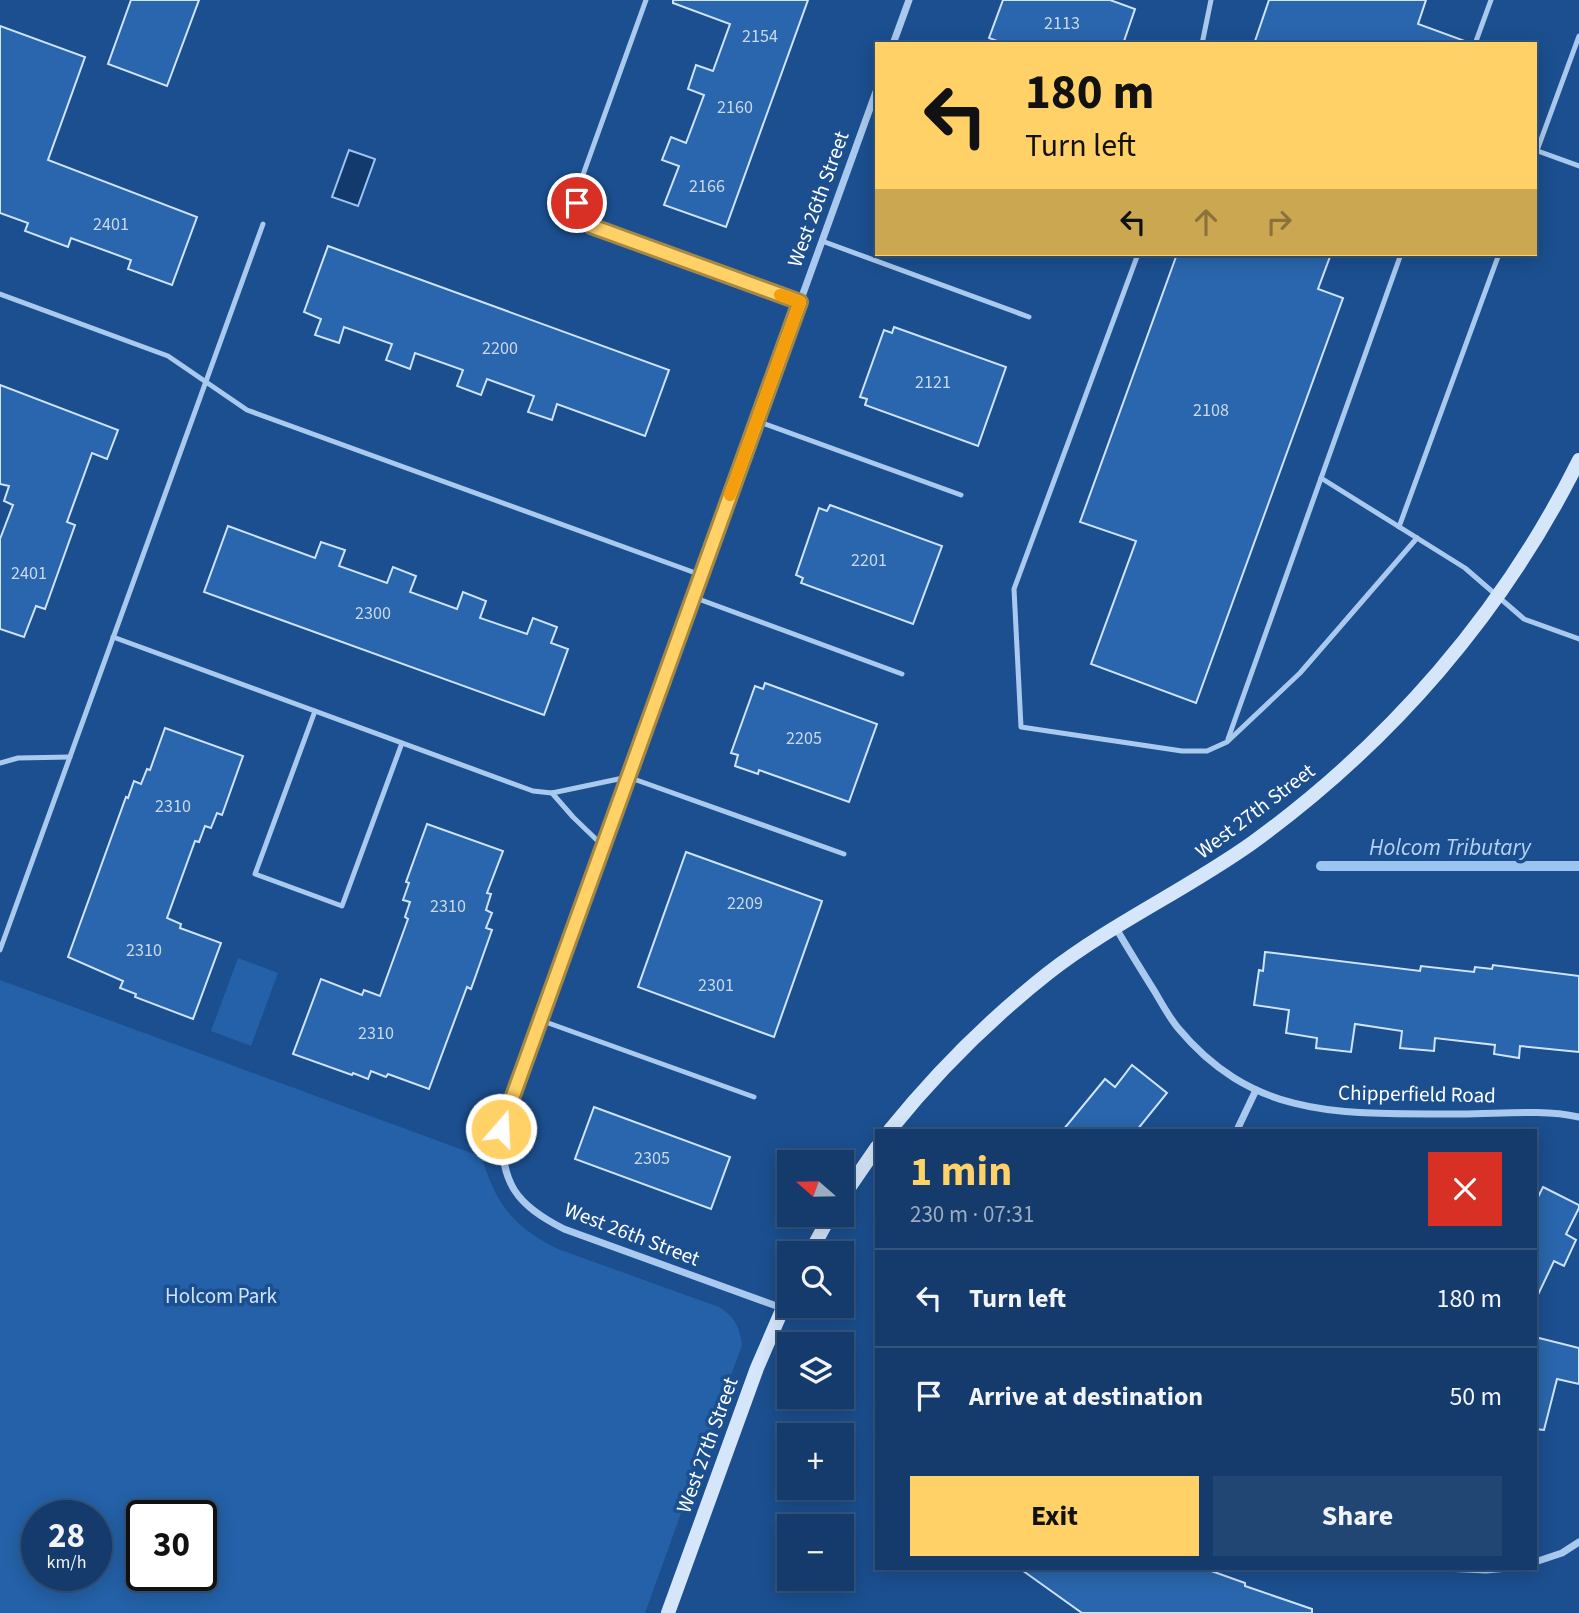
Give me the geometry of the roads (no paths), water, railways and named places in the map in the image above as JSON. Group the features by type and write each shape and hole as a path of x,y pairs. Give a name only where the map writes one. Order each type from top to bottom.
{"street":[{"path":"894,42 909,0"},
{"name":"West 26th Street","path":"777,1306 564,1229 539,1217 521,1200 507,1178 502,1155 501,1129 875,95"},
{"name":"West 27th Street","path":"891,1129 916,1098 980,1031 1048,973 1251,844 1315,795 1418,696 1454,655 1526,555 1579,460"},
{"name":"Chipperfield Road","path":"1116,928 1175,1026 1204,1057 1232,1078 1256,1090 1309,1108 1364,1113 1536,1114 1579,1117"},
{"path":"1237,1129 1256,1090"},
{"path":"854,1181 875,1150"},
{"name":"West 27th Street","path":"668,1613 778,1318"},
{"path":"1537,1561 1562,1553 1579,1542"}],"lane":[{"path":"646,0 580,183 577,203 582,217 591,226 800,302"},
{"path":"1202,42 1211,0"},
{"path":"1476,42 1490,0"},
{"path":"1537,148 1579,36"},
{"path":"1537,154 1579,166"},
{"path":"0,950 263,224"},
{"path":"822,241 1030,317"},
{"path":"1137,256 1014,589 1021,727 1182,751 1207,751 1227,742 1300,673 1417,538"},
{"path":"1227,742 1400,256"},
{"path":"1399,527 1498,256"},
{"path":"0,294 168,356 247,410 701,575"},
{"path":"757,421 961,495"},
{"path":"1321,478 1465,568 1524,619 1579,639"},
{"path":"693,597 902,674"},
{"path":"113,637 533,791 552,793 628,777 844,853"},
{"path":"315,711 255,874 342,906 402,743"},
{"path":"0,762 18,758 70,757"},
{"path":"552,793 603,846"},
{"path":"540,1020 754,1097"}],"waterway":[{"name":"Holcom Tributary","path":"1321,866 1579,866"}],"park label":[{"name":"Holcom Park","path":"221,1296"}]}
